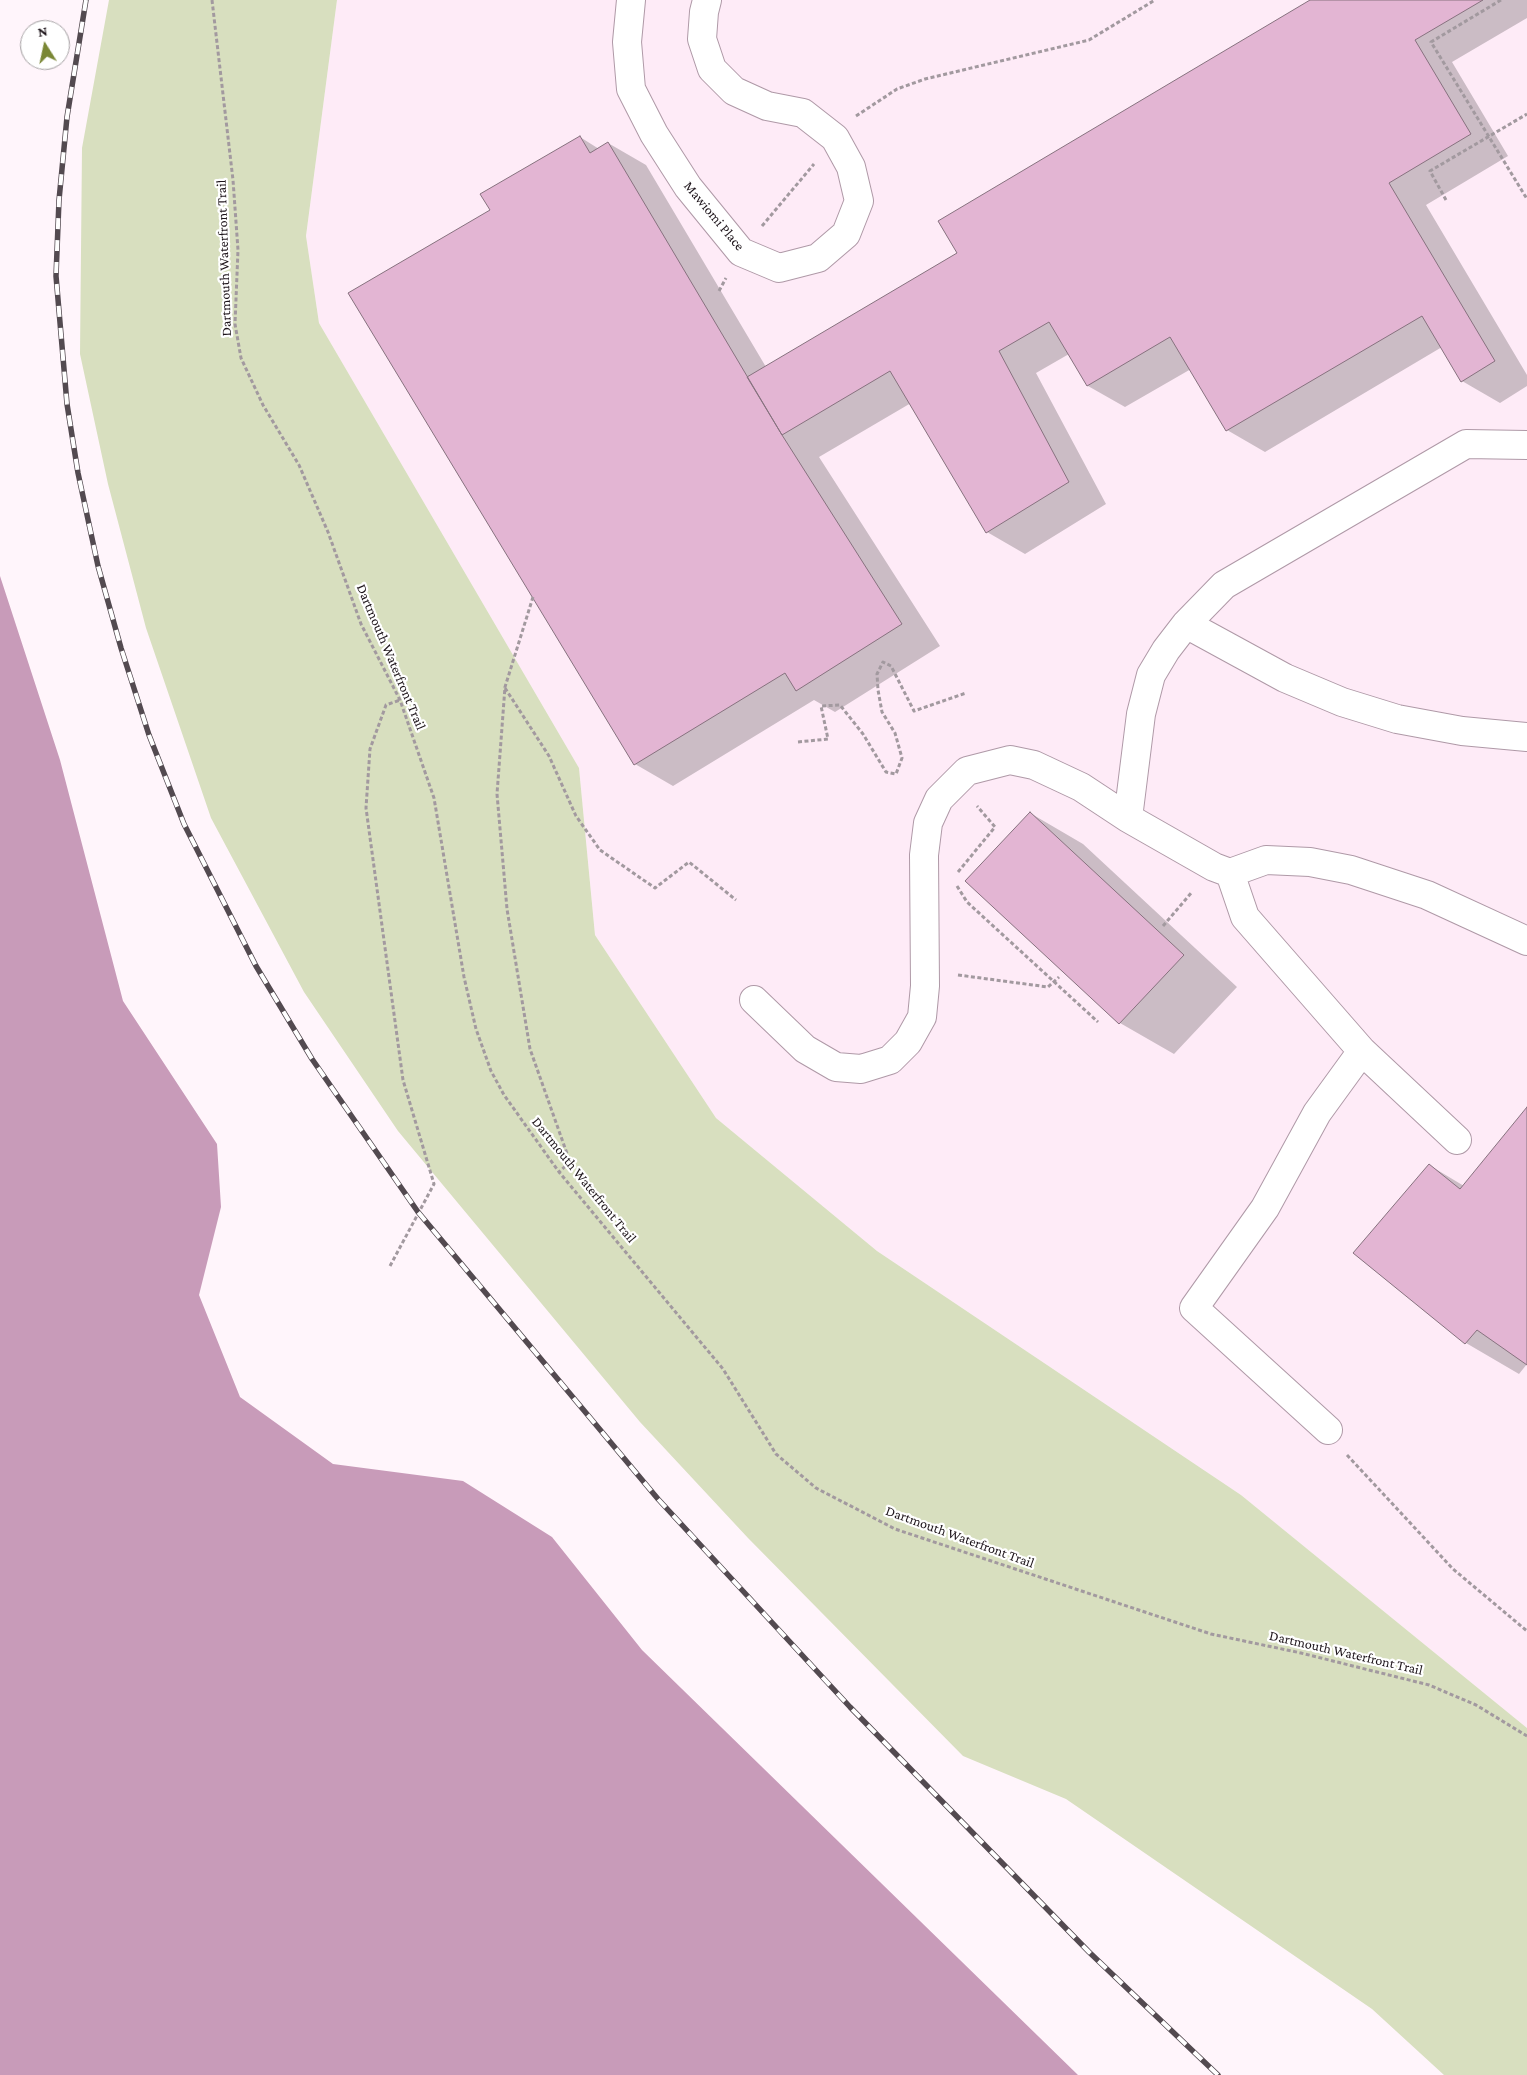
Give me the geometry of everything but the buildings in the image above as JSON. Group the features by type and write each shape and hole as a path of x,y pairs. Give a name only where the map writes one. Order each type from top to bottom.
{"lane":[{"name":"Mawiomi Place","path":"631,0 627,42 631,89 654,134 688,187 741,252 779,268 818,258 846,234 859,200 852,168 835,138 802,113 766,106 734,91 712,69 702,39 707,0"},
{"path":"1128,818 1141,714 1151,675 1166,650 1186,624 1224,585 1466,444 1527,445"},
{"path":"1186,624 1286,678 1342,702 1406,721 1462,731 1527,736"},
{"path":"754,1000 804,1049 836,1067 861,1070 890,1060 908,1042 922,1017 925,971 924,855 928,823 939,799 967,771 1010,760 1034,766 1082,787 1128,818 1222,870 1245,917 1362,1050 1457,1140"},
{"path":"1222,870 1266,860 1310,862 1352,870 1427,895 1527,941"},
{"path":"1328,1430 1194,1308 1265,1208 1317,1113 1362,1050"}],"path":[{"name":"Dartmouth Waterfront Trail","path":"212,0 233,180 238,250 235,324 241,358 263,405 299,466 328,532 362,624 400,700 434,798 464,977 476,1029 491,1070 504,1095 559,1172 723,1369 776,1454 816,1488 895,1528 1202,1631 1429,1685 1476,1705 1527,1736"},
{"path":"719,290 741,252 835,138 858,115 897,89 925,79 1089,40 1155,0"},
{"path":"1501,0 1431,42 1527,199"},
{"path":"1446,200 1430,171 1527,114"},
{"path":"533,598 505,687 497,794 507,909 530,1049 570,1162 559,1172"},
{"path":"798,742 828,739 821,706 840,705 863,734 886,772 896,774 902,758 895,734 882,712 878,690 877,674 883,662 891,666 914,711 966,693"},
{"path":"505,687 549,756 576,816 600,850 655,888 689,862 736,900"},
{"path":"390,1266 434,1184 403,1080 366,808 370,749 386,705 400,700"},
{"path":"955,782 995,827 958,871 957,885 967,902 1098,1022"},
{"path":"1163,926 1222,870"},
{"path":"925,971 1048,987 1059,977"},
{"path":"1328,1430 1330,1437 1453,1569 1527,1631"}],"shaded area":[{"path":"337,0 1527,0 1527,1728 1241,1495 877,1251 716,1118 595,935 579,768 319,323 306,236"},
{"path":"0,576 60,760 123,1001 217,1144 221,1207 199,1295 240,1397 333,1464 463,1481 552,1537 642,1650 1078,2075 0,2075"}],"green space":[{"path":"109,0 337,0 306,236 319,323 579,768 595,935 716,1118 877,1251 1241,1495 1527,1728 1527,2075 1444,2075 1372,2009 1066,1799 963,1756 748,1538 640,1422 398,1131 304,992 211,818 146,628 108,484 80,354 82,148"}],"railway":[{"path":"86,0 67,117 59,200 56,276 67,404 78,473 98,566 121,648 149,735 184,824 256,966 312,1059 418,1212 658,1499 850,1707 1089,1952 1218,2075"}]}
